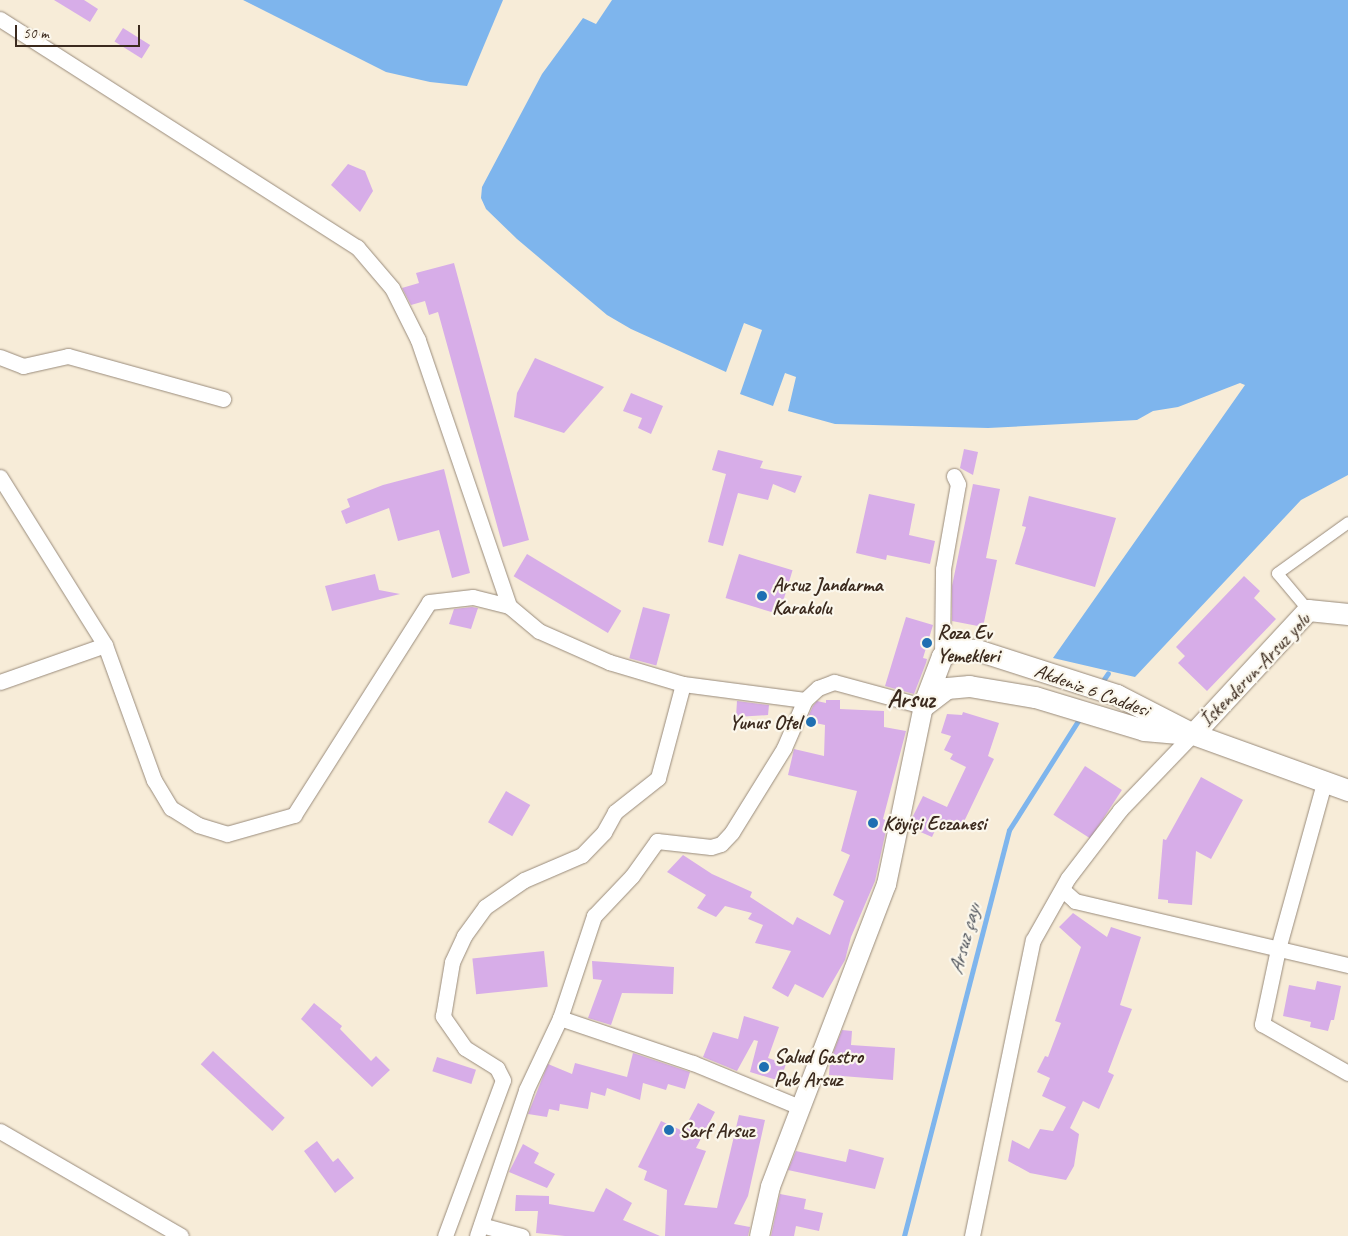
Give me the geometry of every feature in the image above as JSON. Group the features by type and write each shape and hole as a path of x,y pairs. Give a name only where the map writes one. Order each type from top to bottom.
{"main road":[{"name":"İskenderun-Arsuz yolu","path":"1193,734 1308,610 1348,614"},
{"name":"Akdeniz 6 Caddesi","path":"942,656 956,649 966,648 1019,663 1132,701 1193,734"},
{"path":"923,706 942,656"},
{"name":"Akdeniz 6 Caddesi","path":"923,706 947,688 957,686 1010,692 1144,730 1193,734"},
{"path":"1193,734 1324,783 1348,790"}],"street":[{"path":"0,19 357,246 392,288 418,340 509,606"},
{"path":"0,357 23,366 68,356 223,398"},
{"path":"942,656 942,569 958,484 954,476"},
{"path":"0,477 105,645 154,780 171,808 198,826 227,834 294,815 428,602 473,597 509,606 539,631 609,662 683,684 805,700"},
{"path":"1308,610 1278,573 1348,522"},
{"path":"0,682 105,645"},
{"path":"522,1236 479,1231 526,1090 560,1018 594,916 632,876 657,842 711,847 721,844 732,832 784,748 805,700 818,688 834,682 923,706 886,884 770,1186 759,1236"},
{"path":"445,1236 503,1080 497,1068 465,1048 443,1016 452,962 464,936 485,907 524,880 582,855 604,832 615,812 658,778 683,684"},
{"path":"972,1236 1033,940 1064,891 1068,878 1120,810 1193,734"},
{"path":"1324,783 1278,949 1262,1024 1348,1073"},
{"path":"1064,891 1075,901 1348,965"},
{"path":"560,1018 693,1063 800,1107"},
{"path":"0,1131 182,1236"}],"water":[{"path":"243,0 503,0 467,86 430,82 386,72"},
{"path":"612,0 1348,0 1348,475 1301,500 1135,677 1053,658 1245,385 1240,383 1178,407 1153,411 1137,420 988,428 835,424 788,411 796,377 785,373 773,406 740,394 762,330 744,323 726,372 631,329 607,315 517,239 486,209 481,198 482,187 542,74 583,18 596,24"}],"building":[{"path":"54,0 84,0 98,9 90,22"},
{"path":"123,28 150,45 142,59 115,42"},
{"path":"348,164 365,171 373,191 360,212 331,185"},
{"path":"454,263 529,540 503,547 438,312 429,315 425,301 411,305 402,288 419,283 416,273"},
{"path":"535,358 604,387 564,433 514,417 517,393"},
{"path":"631,393 663,406 651,434 638,428 642,418 623,411"},
{"path":"964,449 978,452 973,475 960,468"},
{"path":"718,450 763,461 760,468 802,476 795,493 773,484 768,500 738,493 723,546 708,542 726,474 712,470"},
{"path":"444,469 470,573 452,578 439,530 398,541 389,508 346,524 341,511 350,507 347,499 383,485"},
{"path":"973,484 1000,489 986,558 997,560 983,627 952,621 952,586"},
{"path":"869,494 915,504 909,535 935,541 930,564 887,555 886,560 856,553"},
{"path":"1029,496 1116,518 1095,587 1015,564 1026,527 1022,526"},
{"path":"527,554 621,611 608,633 514,576"},
{"path":"739,554 793,570 779,614 726,598"},
{"path":"375,574 379,590 400,594 332,611 325,586"},
{"path":"1244,576 1260,591 1254,598 1276,619 1207,691 1178,663 1185,656 1176,647"},
{"path":"643,607 670,614 656,665 629,658"},
{"path":"478,608 471,629 449,624 454,609"},
{"path":"906,617 933,625 923,658 927,659 926,663 914,694 885,686"},
{"path":"826,700 840,700 840,709 884,711 884,727 906,731 883,819 888,821 875,881 851,937 845,960 823,998 795,984 788,997 772,988 791,951 755,943 763,925 748,919 752,913 725,906 716,917 697,908 706,895 667,872 683,855 712,874 752,892 750,897 793,925 797,917 830,935 844,901 833,895 850,855 841,851 857,791 788,775 794,749 824,756 825,725 806,721 817,701 826,703"},
{"path":"737,701 769,705 768,715 736,717"},
{"path":"963,712 999,723 988,756 994,759 960,830 940,820 932,837 909,827 923,796 947,807 966,767 950,759 953,754 944,750 951,736 941,733 947,714 962,715"},
{"path":"1085,766 1122,790 1090,839 1053,815"},
{"path":"1201,777 1243,800 1211,859 1196,851 1192,905 1168,903 1168,900 1158,899 1163,839 1166,840"},
{"path":"506,791 530,805 512,836 488,822"},
{"path":"1073,913 1107,937 1111,927 1141,937 1120,1005 1132,1009 1108,1072 1114,1075 1099,1109 1083,1101 1070,1128 1079,1134 1074,1166 1066,1180 1030,1173 1008,1161 1012,1140 1029,1149 1040,1129 1053,1131 1066,1107 1042,1096 1050,1078 1037,1072 1045,1056 1048,1057 1061,1023 1055,1021 1081,947 1059,927"},
{"path":"544,951 548,987 476,994 472,959"},
{"path":"592,961 674,967 673,994 622,993 611,1025 588,1018 602,980 593,979"},
{"path":"1317,981 1341,986 1334,1020 1331,1020 1328,1031 1310,1027 1311,1022 1283,1016 1289,985 1315,990"},
{"path":"314,1003 342,1026 340,1029 371,1061 376,1056 390,1070 372,1087 301,1019"},
{"path":"744,1016 779,1027 768,1058 786,1064 780,1081 750,1072 758,1041 754,1040 737,1071 703,1057 713,1032 738,1039"},
{"path":"842,1030 852,1031 851,1045 895,1048 893,1080 829,1075 830,1061"},
{"path":"213,1051 285,1118 272,1131 201,1064"},
{"path":"633,1053 690,1072 685,1089 668,1084 666,1090 643,1083 640,1100 607,1088 605,1096 591,1092 588,1109 560,1104 559,1111 549,1109 547,1117 528,1114 548,1064 572,1074 575,1063 627,1077"},
{"path":"437,1057 476,1070 471,1084 432,1071"},
{"path":"698,1103 715,1112 696,1148 706,1151 684,1205 717,1208 739,1115 765,1120 748,1196 734,1224 750,1227 748,1236 665,1236 667,1190 644,1180 647,1171 638,1167 661,1121 683,1131"},
{"path":"317,1141 333,1162 338,1158 354,1178 335,1193 304,1151"},
{"path":"523,1144 539,1153 534,1163 555,1174 547,1188 509,1172"},
{"path":"849,1149 884,1158 875,1189 788,1170 796,1151 846,1162"},
{"path":"606,1188 632,1203 623,1220 660,1236 565,1236 536,1233 538,1211 515,1211 516,1195 549,1196 549,1204 594,1212"},
{"path":"780,1194 806,1199 804,1209 823,1213 819,1231 796,1226 794,1236 771,1236"}],"waterway":[{"name":"Arsuz çayı","path":"1100,685 1108,673"},
{"name":"Arsuz çayı","path":"904,1236 1009,830 1081,716"}],"place":[{"name":"Arsuz Jandarma Karakolu","path":"762,596"},
{"name":"Roza Ev Yemekleri","path":"927,643"},
{"name":"Yunus Otel","path":"811,722"},
{"name":"Köyiçi Eczanesi","path":"873,823"},
{"name":"Salud Gastro Pub Arsuz","path":"764,1067"},
{"name":"Sarf Arsuz","path":"669,1130"}],"district":[{"name":"Arsuz","path":"911,699"}]}
